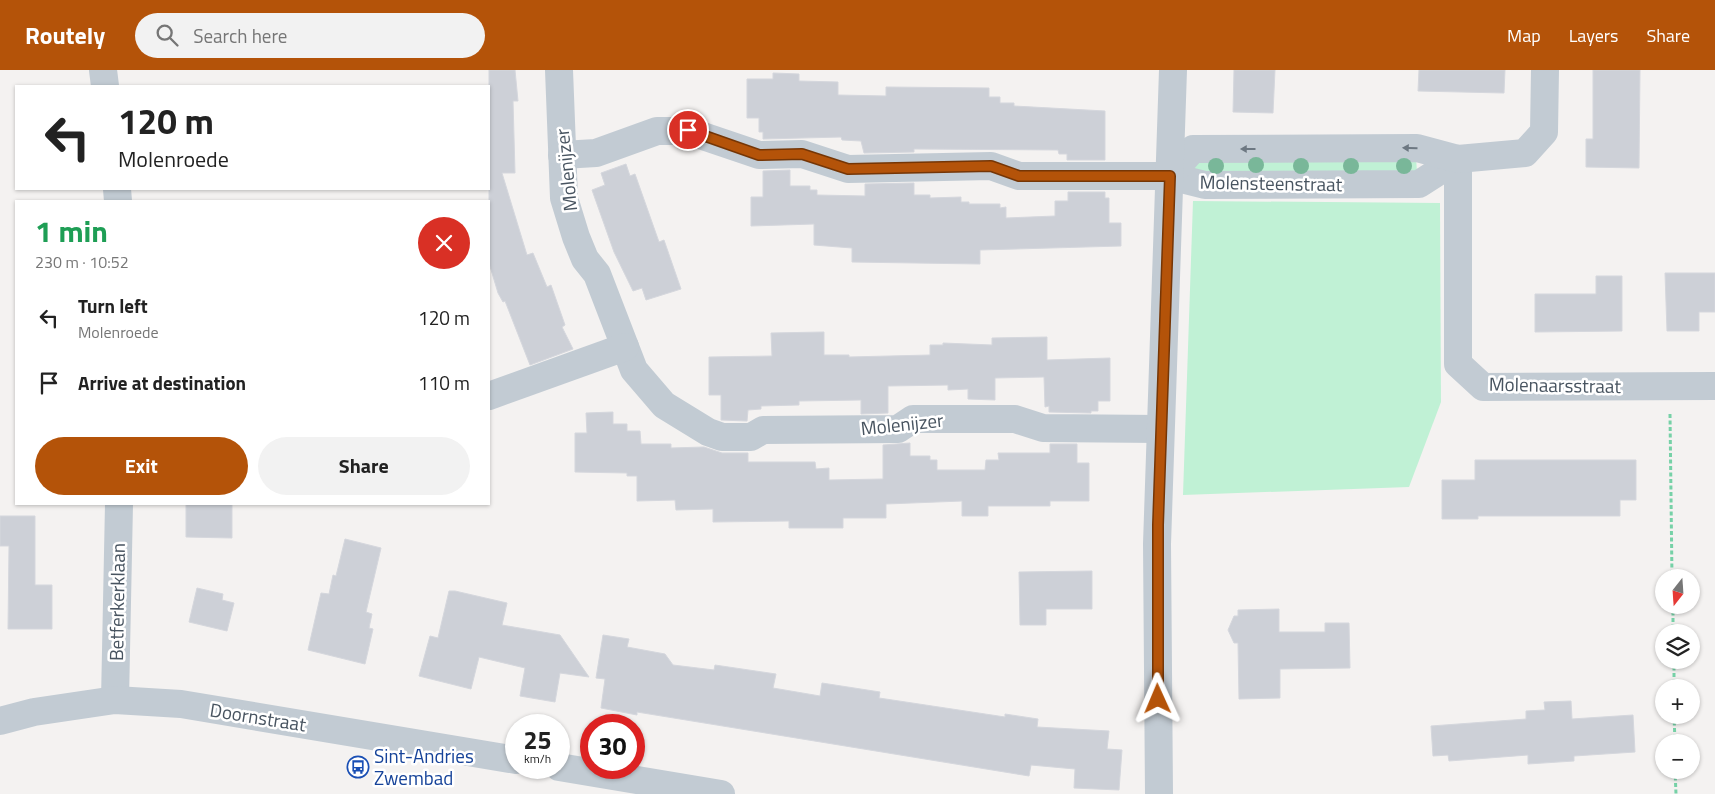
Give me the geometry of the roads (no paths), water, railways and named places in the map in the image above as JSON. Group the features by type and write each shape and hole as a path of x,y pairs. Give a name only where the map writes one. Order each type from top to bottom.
{"street":[{"path":"103,70 105,85"},
{"name":"Molenijzer","path":"559,70 564,198 585,259 597,274 634,370 664,404 708,432 722,437 751,437 763,430 898,429 913,420 1015,419 1043,428 1160,429"},
{"path":"1159,794 1157,544 1173,70"},
{"name":"Molensteenstraat","path":"1458,160 1419,184 1205,185 1170,176 1193,149 1417,148 1458,160 1525,153 1544,132 1545,70"},
{"path":"562,155 596,153 657,131 688,130 759,155 802,154 848,169 991,166 1019,176 1170,176"},
{"name":"Molenaarsstraat","path":"1458,160 1458,364 1483,387 1715,386"},
{"path":"490,396 625,347"},
{"name":"Betferkerklaan","path":"115,700 119,505"},
{"name":"Doornstraat","path":"0,721 34,712 115,700 182,704 505,758"},
{"path":"570,769 721,794"}],"place":[{"name":"Sint-Andries Zwembad","path":"358,767"}]}
